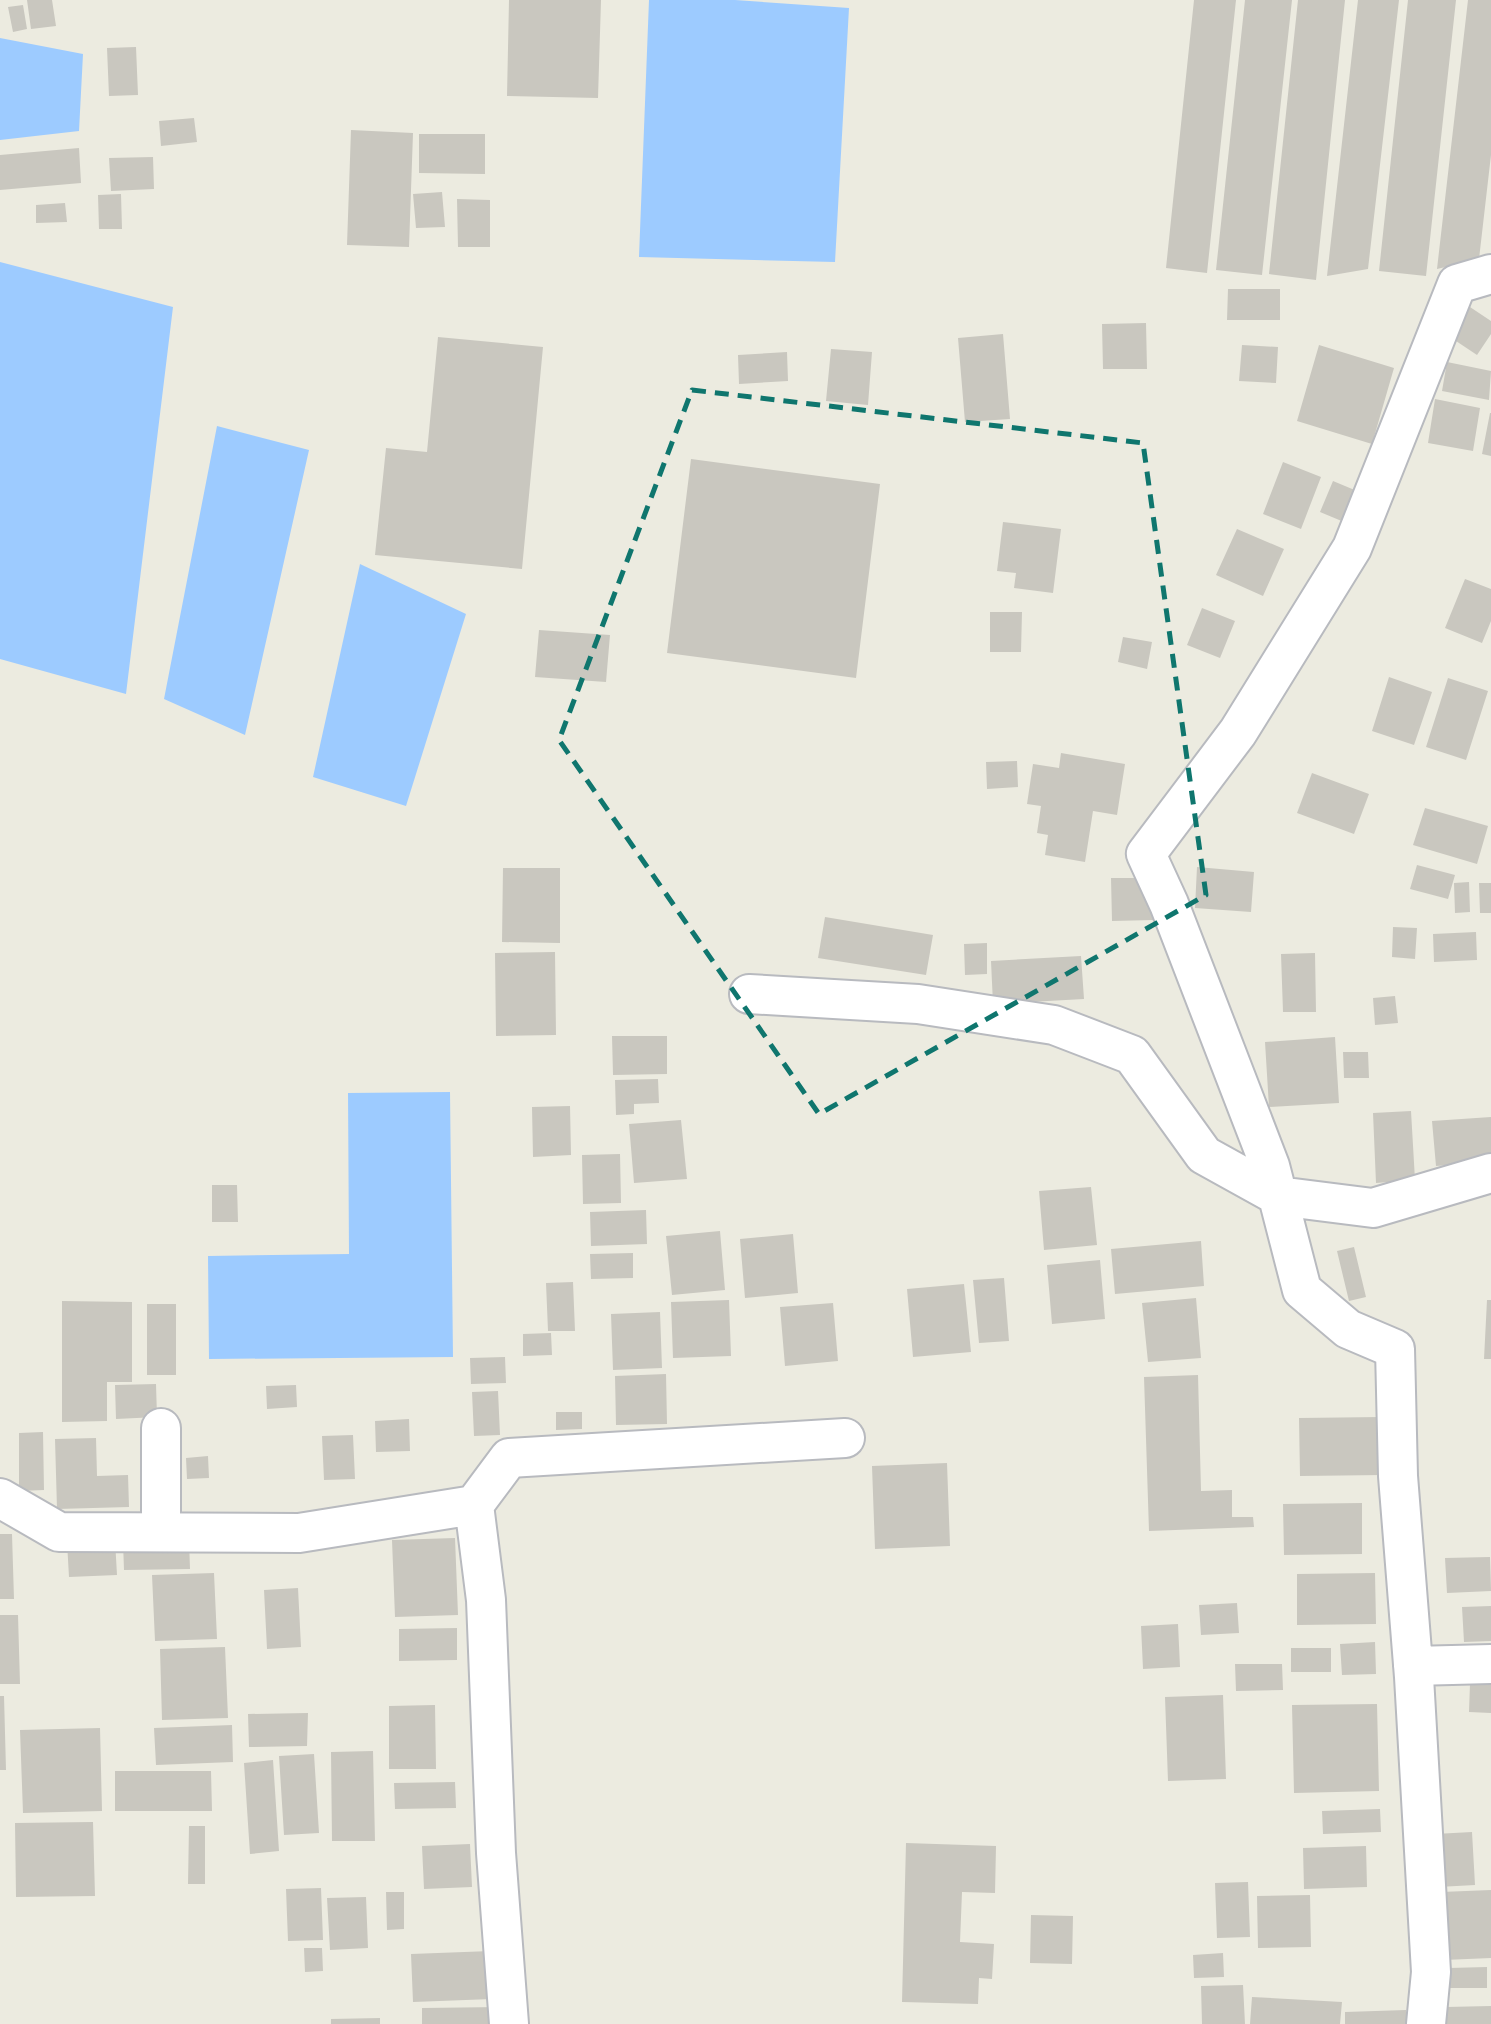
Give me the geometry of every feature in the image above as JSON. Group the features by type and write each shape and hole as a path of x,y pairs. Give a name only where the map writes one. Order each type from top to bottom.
{"street":[{"path":"1426,2024 1431,1972 1413,1666 1398,1476 1395,1349 1348,1329 1302,1290 1265,1153 1169,904 1146,854 1238,732 1352,548 1457,284 1491,274"},
{"path":"749,994 918,1004 1054,1025 1132,1055 1204,1155 1278,1196 1373,1208 1491,1173"},
{"path":"161,1428 161,1532"},
{"path":"509,2024 496,1853 486,1600 474,1505 509,1458 845,1438"},
{"path":"0,1498 59,1532 299,1533 474,1505"},
{"path":"1413,1666 1491,1664"}],"highlighted area":[{"path":"692,390 1143,443 1206,895 819,1114 559,740"}],"water":[{"path":"649,0 735,0 849,8 835,262 639,257"},
{"path":"0,38 83,54 79,131 0,140"},
{"path":"0,262 173,307 126,694 0,659"},
{"path":"217,426 309,450 245,735 164,699"},
{"path":"360,564 466,614 406,806 313,777"},
{"path":"450,1092 453,1357 209,1359 208,1256 349,1254 348,1093"}],"building":[{"path":"27,0 52,0 56,26 31,29"},
{"path":"509,0 601,0 598,98 507,96"},
{"path":"1194,0 1236,0 1207,273 1166,268"},
{"path":"1245,0 1292,0 1262,275 1216,270"},
{"path":"1298,0 1345,0 1316,280 1269,274"},
{"path":"1358,0 1399,0 1368,269 1327,276"},
{"path":"1408,0 1456,0 1426,276 1379,271"},
{"path":"1468,0 1491,0 1491,155 1479,259 1437,269"},
{"path":"23,5 27,29 13,32 8,7"},
{"path":"136,47 138,95 109,96 107,48"},
{"path":"194,118 197,142 161,146 159,121"},
{"path":"351,130 413,133 409,247 347,245"},
{"path":"419,134 485,134 485,174 419,173"},
{"path":"79,148 81,183 0,190 0,155"},
{"path":"153,157 154,189 111,191 109,158"},
{"path":"442,192 445,227 416,228 413,194"},
{"path":"121,194 122,229 99,229 98,195"},
{"path":"457,199 490,200 490,247 458,247"},
{"path":"65,203 67,222 36,223 36,205"},
{"path":"1228,289 1280,289 1280,320 1227,320"},
{"path":"1470,307 1491,321 1491,334 1477,355 1450,337"},
{"path":"1146,323 1147,369 1103,369 1102,324"},
{"path":"1003,334 1010,419 965,422 958,338"},
{"path":"438,337 543,347 522,569 375,555 386,448 427,452"},
{"path":"1242,345 1278,347 1276,383 1239,381"},
{"path":"1319,345 1394,368 1372,444 1297,421"},
{"path":"831,349 872,352 868,405 826,401"},
{"path":"787,352 788,381 739,384 738,355"},
{"path":"1447,362 1491,371 1489,400 1442,391"},
{"path":"1435,399 1480,408 1473,451 1428,443"},
{"path":"1491,413 1491,456 1482,454"},
{"path":"691,459 880,484 856,678 667,653"},
{"path":"1283,462 1321,477 1301,529 1263,514"},
{"path":"1333,481 1357,491 1344,522 1320,512"},
{"path":"1003,522 1061,529 1053,593 1014,588 1016,573 997,571"},
{"path":"1237,529 1284,549 1263,596 1216,575"},
{"path":"1465,579 1491,589 1491,621 1482,643 1445,628"},
{"path":"1202,608 1235,621 1220,658 1187,645"},
{"path":"990,612 1022,612 1021,652 990,652"},
{"path":"539,630 610,635 606,682 535,677"},
{"path":"1123,637 1152,642 1147,669 1118,662"},
{"path":"1389,677 1432,692 1414,745 1372,731"},
{"path":"1448,678 1488,691 1466,760 1426,747"},
{"path":"1061,753 1125,764 1117,815 1093,811 1085,862 1045,855 1048,835 1037,833 1041,806 1027,804 1033,764 1059,768"},
{"path":"1017,761 1018,787 987,789 986,762"},
{"path":"1312,773 1369,794 1354,834 1297,813"},
{"path":"1425,808 1488,826 1477,864 1413,845"},
{"path":"1417,865 1455,875 1448,899 1410,889"},
{"path":"1197,867 1254,872 1251,912 1195,908"},
{"path":"503,868 560,868 560,943 502,942"},
{"path":"1111,878 1153,878 1154,920 1112,921"},
{"path":"1469,882 1470,912 1455,913 1454,883"},
{"path":"1479,883 1491,883 1491,913 1480,913"},
{"path":"825,917 933,935 926,975 818,958"},
{"path":"1393,927 1417,928 1415,959 1392,957"},
{"path":"1476,932 1477,960 1434,962 1433,934"},
{"path":"987,943 987,974 965,975 964,944"},
{"path":"555,952 556,1035 496,1036 495,953"},
{"path":"1315,953 1316,1012 1283,1012 1281,954"},
{"path":"1081,956 1084,999 993,1004 991,961"},
{"path":"1395,996 1398,1023 1375,1025 1373,998"},
{"path":"612,1036 667,1036 667,1074 613,1075"},
{"path":"1335,1037 1339,1103 1269,1107 1265,1042"},
{"path":"1343,1052 1368,1052 1369,1078 1344,1078"},
{"path":"658,1079 659,1103 634,1104 634,1114 616,1115 615,1080"},
{"path":"570,1106 571,1155 533,1157 532,1107"},
{"path":"1411,1111 1415,1180 1376,1183 1373,1113"},
{"path":"1491,1117 1491,1162 1436,1166 1432,1121"},
{"path":"681,1120 687,1179 634,1183 629,1124"},
{"path":"620,1154 621,1203 583,1204 582,1155"},
{"path":"212,1185 237,1185 238,1222 212,1222"},
{"path":"1091,1187 1097,1245 1044,1250 1039,1191"},
{"path":"646,1210 647,1244 591,1246 590,1212"},
{"path":"720,1231 725,1290 672,1295 666,1236"},
{"path":"793,1234 798,1293 745,1298 740,1239"},
{"path":"1201,1241 1204,1286 1115,1294 1111,1249"},
{"path":"1354,1247 1366,1297 1349,1301 1337,1251"},
{"path":"633,1253 633,1278 591,1279 590,1254"},
{"path":"1100,1260 1105,1319 1052,1324 1047,1265"},
{"path":"1004,1278 1009,1341 979,1343 973,1280"},
{"path":"573,1282 575,1331 548,1331 546,1283"},
{"path":"964,1284 971,1352 913,1357 907,1289"},
{"path":"1196,1298 1201,1358 1148,1362 1142,1303"},
{"path":"729,1300 731,1356 673,1358 671,1302"},
{"path":"1487,1300 1491,1300 1491,1359 1484,1359"},
{"path":"62,1301 132,1302 132,1382 107,1382 107,1421 62,1422"},
{"path":"833,1303 838,1361 785,1366 780,1307"},
{"path":"147,1304 176,1304 176,1375 147,1375"},
{"path":"660,1312 662,1368 613,1370 611,1314"},
{"path":"551,1333 552,1355 523,1356 523,1334"},
{"path":"505,1357 506,1383 471,1384 470,1358"},
{"path":"666,1374 667,1424 616,1425 615,1376"},
{"path":"1198,1375 1201,1491 1232,1490 1232,1517 1253,1517 1254,1527 1149,1531 1144,1377"},
{"path":"156,1384 157,1417 116,1419 115,1385"},
{"path":"296,1385 297,1407 267,1409 266,1386"},
{"path":"498,1391 500,1435 474,1436 472,1392"},
{"path":"556,1412 582,1412 582,1429 556,1430"},
{"path":"1381,1417 1383,1475 1300,1476 1299,1418"},
{"path":"409,1419 410,1451 376,1452 375,1421"},
{"path":"43,1432 44,1490 19,1491 19,1433"},
{"path":"353,1435 355,1479 324,1480 322,1436"},
{"path":"96,1438 97,1476 128,1475 129,1507 57,1509 55,1439"},
{"path":"208,1456 209,1478 187,1479 186,1458"},
{"path":"947,1463 950,1546 875,1549 872,1466"},
{"path":"1362,1503 1362,1554 1284,1555 1283,1504"},
{"path":"0,1534 12,1534 14,1599 0,1599"},
{"path":"455,1538 458,1615 395,1617 392,1540"},
{"path":"115,1540 117,1575 69,1577 67,1542"},
{"path":"189,1540 190,1569 124,1570 123,1542"},
{"path":"1490,1557 1491,1591 1447,1593 1445,1558"},
{"path":"214,1573 217,1639 155,1641 152,1575"},
{"path":"1375,1573 1376,1624 1297,1625 1297,1574"},
{"path":"298,1588 301,1647 267,1649 264,1590"},
{"path":"1237,1603 1239,1633 1201,1635 1199,1605"},
{"path":"1491,1606 1491,1641 1464,1642 1462,1607"},
{"path":"0,1615 18,1615 20,1684 0,1684"},
{"path":"1178,1624 1180,1667 1143,1669 1141,1626"},
{"path":"457,1628 457,1660 399,1661 399,1629"},
{"path":"1375,1642 1376,1674 1342,1675 1340,1644"},
{"path":"225,1647 228,1718 162,1720 160,1649"},
{"path":"1291,1648 1331,1648 1331,1672 1291,1672"},
{"path":"1471,1656 1491,1657 1491,1713 1469,1712"},
{"path":"1235,1664 1282,1664 1283,1690 1236,1691"},
{"path":"1223,1695 1226,1779 1168,1781 1165,1697"},
{"path":"0,1696 4,1696 6,1770 0,1770"},
{"path":"1377,1704 1379,1791 1294,1793 1292,1705"},
{"path":"435,1705 436,1769 389,1769 389,1706"},
{"path":"308,1713 307,1746 249,1747 248,1714"},
{"path":"232,1725 233,1762 156,1765 154,1728"},
{"path":"100,1728 102,1811 23,1813 20,1730"},
{"path":"373,1751 375,1841 332,1841 331,1752"},
{"path":"314,1754 319,1833 284,1835 279,1756"},
{"path":"273,1760 279,1851 250,1854 244,1763"},
{"path":"115,1771 211,1771 212,1811 115,1811"},
{"path":"455,1782 456,1808 395,1809 394,1783"},
{"path":"1380,1809 1381,1832 1323,1834 1322,1811"},
{"path":"93,1822 95,1896 16,1897 15,1823"},
{"path":"189,1826 205,1826 205,1884 188,1884"},
{"path":"1472,1832 1475,1885 1438,1887 1435,1834"},
{"path":"906,1843 996,1846 995,1893 962,1892 960,1942 994,1944 992,1979 979,1978 978,2004 902,2002"},
{"path":"470,1844 472,1887 424,1889 422,1846"},
{"path":"1366,1846 1367,1887 1304,1889 1303,1848"},
{"path":"1248,1882 1250,1937 1217,1938 1215,1883"},
{"path":"321,1888 323,1940 288,1941 286,1889"},
{"path":"1491,1890 1491,1958 1444,1960 1441,1892"},
{"path":"386,1892 404,1892 404,1929 387,1930"},
{"path":"1310,1895 1311,1947 1258,1948 1257,1896"},
{"path":"366,1897 368,1948 330,1950 327,1898"},
{"path":"1031,1915 1073,1916 1072,1964 1030,1963"},
{"path":"304,1948 322,1948 323,1971 305,1972"},
{"path":"491,1951 492,1999 413,2002 411,1954"},
{"path":"1223,1953 1224,1977 1194,1978 1193,1955"},
{"path":"1487,1967 1487,1988 1449,1988 1449,1968"},
{"path":"1243,1985 1245,2024 1202,2024 1201,1986"},
{"path":"1252,1997 1342,2002 1340,2024 1250,2024"},
{"path":"1491,2006 1491,2024 1447,2024 1446,2007"},
{"path":"501,2007 502,2024 422,2024 422,2008"},
{"path":"1406,2010 1406,2024 1345,2024 1345,2012"},
{"path":"380,2018 380,2024 331,2024 331,2019"}]}
